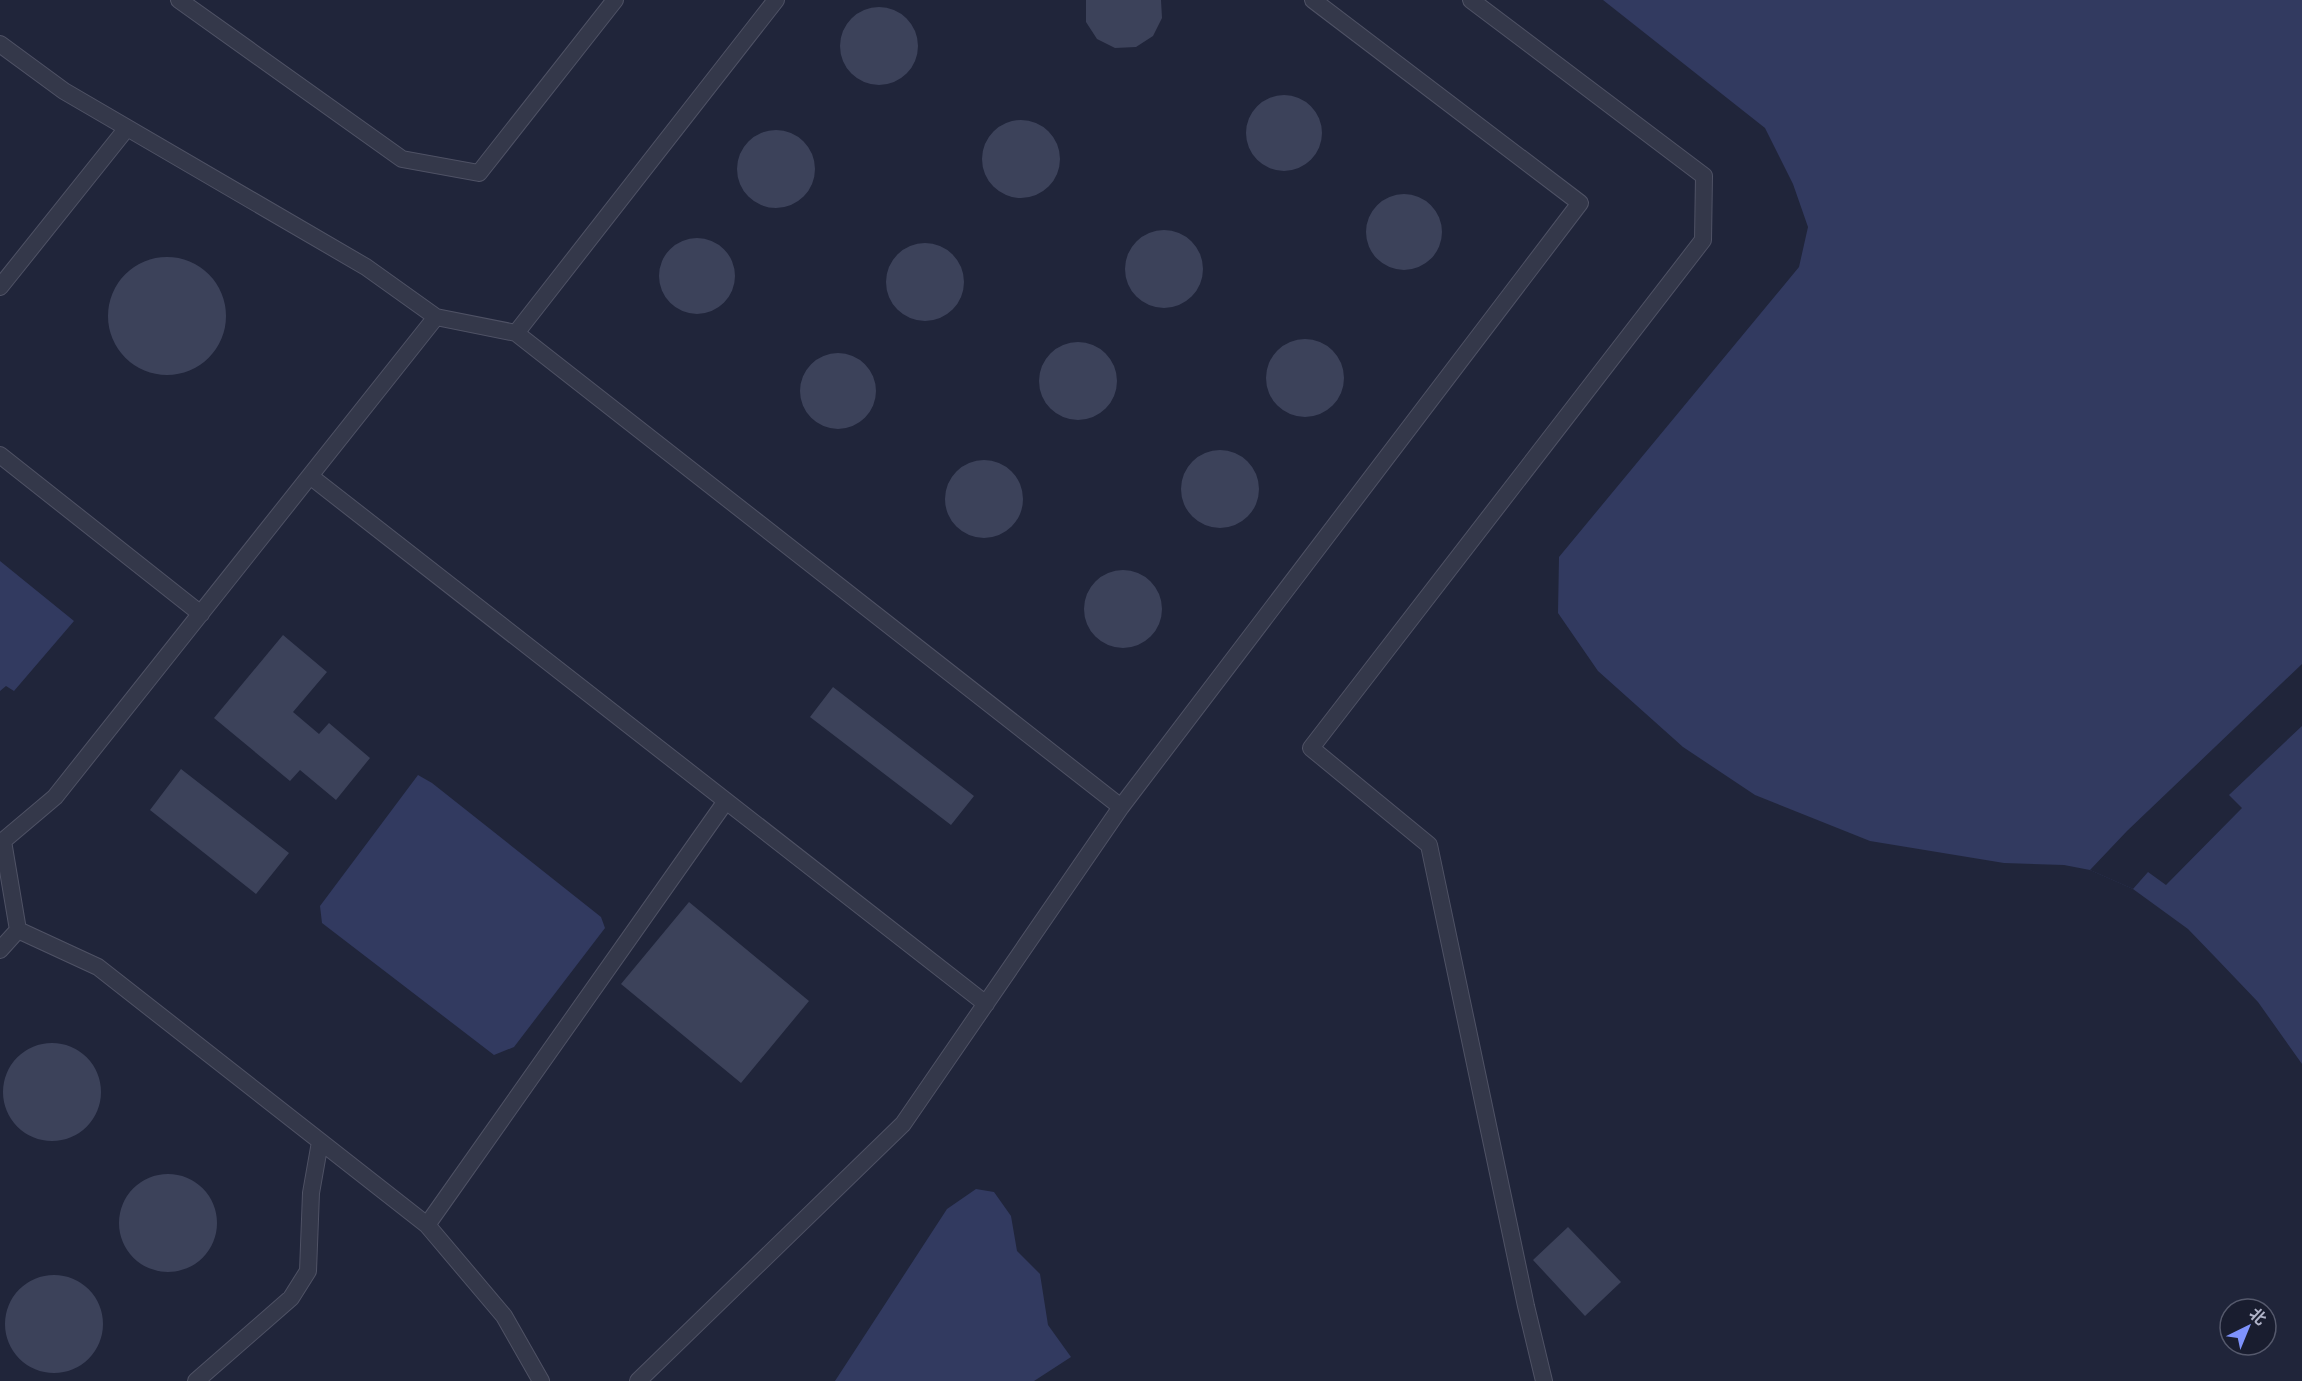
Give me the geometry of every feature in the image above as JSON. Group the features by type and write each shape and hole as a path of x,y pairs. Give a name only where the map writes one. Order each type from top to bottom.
{"lane":[{"path":"179,0 402,159 480,173 615,0"},
{"path":"516,333 776,0"},
{"path":"638,1381 903,1124 1121,807 1580,203 1313,0"},
{"path":"1471,0 1704,176 1704,240 1311,748 1429,845 1526,1306 1544,1381"},
{"path":"0,44 64,91 366,267 436,317 516,333 1121,807"},
{"path":"0,287 127,128"},
{"path":"18,930 2,839 55,797 436,317"},
{"path":"0,454 201,614"},
{"path":"310,476 986,1004"},
{"path":"427,1226 726,801"},
{"path":"0,950 18,930"},
{"path":"18,930 98,967 427,1226 504,1316 541,1381"},
{"path":"196,1381 291,1298 308,1271 311,1193 320,1142"}],"water":[{"path":"1603,0 2302,0 2302,1064 2258,1002 2188,929 2133,889 2090,870 2064,865 2004,863 1870,841 1755,795 1683,747 1598,671 1558,613 1559,557 1799,267 1808,227 1793,184 1765,128"},
{"path":"0,561 74,621 14,691 6,686 0,691"},
{"path":"418,775 432,783 601,917 605,928 514,1047 494,1055 322,923 320,906"},
{"path":"976,1189 994,1192 1011,1216 1017,1251 1040,1274 1048,1325 1071,1357 1034,1381 835,1381 947,1209"}],"pier":[{"path":"2302,664 2302,726 2229,795 2242,808 2166,885 2148,872 2133,889 2090,870 2127,831"}],"building":[{"path":"1086,0 1161,0 1162,18 1153,36 1136,47 1115,48 1097,39 1086,22"},
{"path":"879,7 894,10 906,19 915,31 918,46 915,61 906,73 894,82 879,85 864,82 852,73 843,61 840,46 843,31 852,19 864,10"},
{"path":"1292,95 1305,101 1316,112 1322,125 1320,148 1305,165 1292,171 1276,171 1263,165 1248,148 1246,125 1252,112 1269,97"},
{"path":"1021,120 1036,123 1048,132 1057,144 1060,159 1057,174 1048,186 1036,195 1021,198 1006,195 994,186 985,174 982,159 985,144 994,132 1006,123"},
{"path":"776,130 791,133 803,142 812,154 815,169 812,184 803,196 791,205 776,208 761,205 749,196 740,184 737,169 740,154 749,142 761,133"},
{"path":"1412,194 1425,200 1436,211 1442,224 1440,247 1425,264 1412,270 1396,270 1383,264 1368,247 1366,224 1372,211 1389,196"},
{"path":"1164,230 1179,233 1191,242 1200,254 1203,269 1200,284 1191,296 1179,305 1164,308 1149,305 1137,296 1128,284 1125,269 1128,254 1137,242 1149,233"},
{"path":"705,238 718,244 729,255 735,268 733,291 718,308 705,314 689,314 676,308 661,291 659,268 665,255 682,240"},
{"path":"925,243 940,246 952,255 961,267 964,282 961,297 952,309 940,318 925,321 910,318 898,309 889,297 886,282 889,267 898,255 910,246"},
{"path":"167,257 190,262 209,274 221,293 226,316 221,339 209,358 190,370 167,375 144,370 125,358 113,339 108,316 113,293 125,274 144,262"},
{"path":"1305,339 1320,342 1332,351 1341,363 1344,378 1341,393 1332,405 1320,414 1305,417 1290,414 1278,405 1269,393 1266,378 1269,363 1278,351 1290,342"},
{"path":"1078,342 1093,345 1105,354 1114,366 1117,381 1114,396 1105,408 1093,417 1078,420 1063,417 1051,408 1042,396 1039,381 1042,366 1051,354 1063,345"},
{"path":"846,353 859,359 870,370 876,383 874,406 859,423 846,429 830,429 817,423 802,406 800,383 806,370 823,355"},
{"path":"1220,450 1235,453 1247,462 1256,474 1259,489 1256,504 1247,516 1235,525 1220,528 1205,525 1193,516 1184,504 1181,489 1184,474 1193,462 1205,453"},
{"path":"984,460 999,463 1011,472 1020,484 1023,499 1020,514 1011,526 999,535 984,538 969,535 957,526 948,514 945,499 948,484 957,472 969,463"},
{"path":"1123,570 1138,573 1150,582 1159,594 1162,609 1159,624 1150,636 1138,645 1123,648 1108,645 1096,636 1087,624 1084,609 1087,594 1096,582 1108,573"},
{"path":"283,635 327,672 293,712 319,734 329,723 370,758 336,800 300,770 290,781 214,718"},
{"path":"833,687 974,796 951,825 810,717"},
{"path":"181,769 289,853 256,894 150,810"},
{"path":"689,902 809,1001 741,1083 621,984"},
{"path":"52,1043 71,1047 86,1058 97,1073 101,1092 97,1111 86,1126 71,1137 52,1141 33,1137 18,1126 7,1111 3,1092 7,1073 18,1058 33,1047"},
{"path":"168,1174 187,1178 202,1189 213,1204 217,1223 213,1242 202,1257 187,1268 168,1272 149,1268 134,1257 123,1242 119,1223 123,1204 134,1189 149,1178"},
{"path":"1568,1227 1621,1282 1585,1316 1533,1260"},
{"path":"54,1275 73,1279 88,1290 99,1305 103,1324 99,1343 88,1358 73,1369 54,1373 35,1369 20,1358 9,1343 5,1324 9,1305 20,1290 35,1279"}]}
